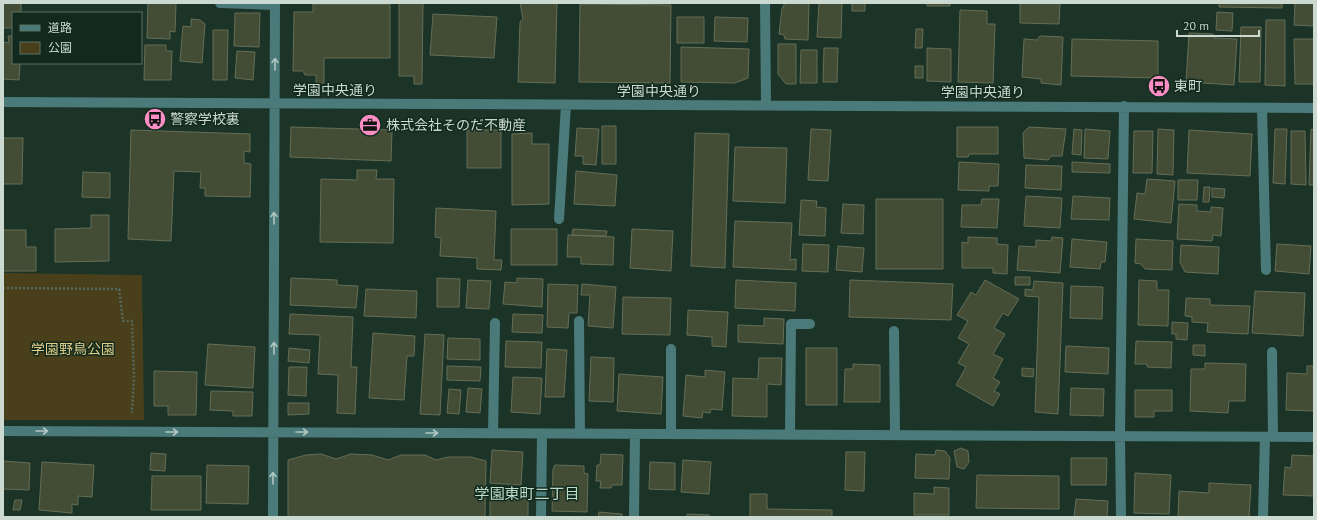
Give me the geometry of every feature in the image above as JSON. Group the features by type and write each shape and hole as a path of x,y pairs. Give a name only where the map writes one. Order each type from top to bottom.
{"street":[{"path":"220,3 275,4 273,517"},
{"path":"765,3 766,106"},
{"name":"学園中央通り","path":"3,102 1314,108"},
{"path":"559,219 566,105"},
{"path":"1121,517 1120,436 1124,106"},
{"path":"1262,108 1266,270"},
{"path":"579,321 580,434"},
{"path":"493,433 495,323"},
{"path":"790,435 791,324 810,324"},
{"path":"894,330 895,435"},
{"path":"671,349 671,434"},
{"path":"1263,517 1269,437 1272,352"},
{"path":"3,431 1314,437"},
{"path":"541,517 542,434"},
{"path":"634,517 635,434"}],"path":[{"path":"3,288 118,289 123,321 132,321 134,377 132,406"}],"green space":[{"name":"学園野鳥公園","path":"3,273 142,275 144,420 3,420"}],"building":[{"path":"3,3 21,3 21,12 12,12 12,28 3,28"},
{"path":"148,3 176,3 175,32 170,31 170,39 147,38"},
{"path":"399,3 423,3 422,84 414,84 414,76 399,76"},
{"path":"520,3 557,3 555,83 518,82 520,22 523,19"},
{"path":"785,3 809,3 808,40 785,39 784,35 779,34 782,9"},
{"path":"819,3 842,3 841,38 817,37"},
{"path":"852,3 865,3 865,11 852,11"},
{"path":"927,3 950,3 950,6 927,6"},
{"path":"1020,3 1060,3 1059,24 1020,23"},
{"path":"1219,3 1282,3 1282,8 1219,7"},
{"path":"1295,3 1314,3 1314,26 1294,25"},
{"path":"313,4 390,4 390,58 324,58 324,83 316,83 316,75 305,75 303,71 293,71 294,12 313,12"},
{"path":"580,4 671,5 670,83 579,82"},
{"path":"960,10 987,11 987,24 995,24 993,83 958,82"},
{"path":"1217,12 1233,13 1232,31 1216,30"},
{"path":"235,13 260,13 259,47 234,46"},
{"path":"433,14 497,17 494,58 430,55"},
{"path":"677,17 704,17 704,43 677,43"},
{"path":"715,17 748,18 747,42 714,41"},
{"path":"191,19 200,20 205,24 202,63 180,61 183,26 191,27"},
{"path":"1266,20 1285,20 1285,86 1265,85"},
{"path":"1241,27 1261,27 1260,82 1239,82"},
{"path":"916,29 923,29 922,48 915,48"},
{"path":"213,30 228,30 227,80 213,80"},
{"path":"1189,33 1213,34 1214,38 1237,39 1234,85 1186,82"},
{"path":"8,36 12,36 12,64 20,64 19,80 3,79 3,42 9,43"},
{"path":"1040,36 1063,37 1061,85 1041,83 1041,79 1022,77 1024,39 1037,40"},
{"path":"1072,39 1158,41 1158,78 1071,76"},
{"path":"1294,39 1314,39 1314,84 1295,84"},
{"path":"778,44 796,44 796,84 786,84 778,74"},
{"path":"145,45 166,45 166,51 172,51 171,80 144,80"},
{"path":"681,47 749,49 748,78 735,83 681,82"},
{"path":"824,48 838,48 837,82 823,82"},
{"path":"927,48 951,49 951,82 927,81"},
{"path":"801,50 817,50 817,83 800,83"},
{"path":"237,51 255,52 253,80 235,78"},
{"path":"915,66 923,66 923,78 915,78"},
{"path":"602,126 616,126 616,164 602,164"},
{"path":"291,127 392,130 391,161 290,157"},
{"path":"957,127 998,127 998,154 969,154 968,157 957,157"},
{"path":"1029,127 1066,129 1062,156 1051,156 1048,160 1024,158 1023,133"},
{"path":"577,128 599,129 596,165 583,164 583,156 575,156"},
{"path":"811,129 831,130 828,181 808,180"},
{"path":"1074,129 1082,130 1081,155 1072,154"},
{"path":"1085,129 1110,131 1108,159 1084,158"},
{"path":"1158,129 1174,130 1173,175 1157,174"},
{"path":"1275,129 1287,129 1285,184 1273,183"},
{"path":"1311,129 1314,130 1314,185 1309,185"},
{"path":"131,130 250,134 250,152 244,151 244,163 251,164 250,197 205,196 205,188 200,188 201,172 174,171 171,241 128,239"},
{"path":"467,130 501,130 501,168 467,168"},
{"path":"1189,130 1252,134 1250,176 1187,173"},
{"path":"1134,131 1153,131 1152,173 1133,173"},
{"path":"1291,131 1305,131 1306,185 1291,184"},
{"path":"532,133 532,144 549,144 549,204 512,205 512,134"},
{"path":"695,133 729,134 725,268 691,266"},
{"path":"3,138 23,138 22,184 3,184"},
{"path":"735,147 787,148 785,203 733,201"},
{"path":"959,162 999,164 998,186 989,186 989,191 958,190"},
{"path":"1072,162 1110,164 1110,173 1072,172"},
{"path":"1026,165 1062,166 1061,190 1025,188"},
{"path":"357,170 377,170 376,179 394,179 393,243 320,242 321,179 357,180"},
{"path":"576,171 617,175 615,206 574,204"},
{"path":"83,172 110,173 110,198 82,197"},
{"path":"1147,179 1175,181 1171,223 1134,219 1137,193 1145,194"},
{"path":"1178,180 1198,180 1197,200 1178,200"},
{"path":"1204,187 1210,187 1209,202 1203,202"},
{"path":"1212,188 1225,189 1224,198 1212,197"},
{"path":"1026,196 1062,198 1060,228 1024,226"},
{"path":"1073,196 1110,198 1109,220 1071,219"},
{"path":"876,199 943,199 943,269 876,269"},
{"path":"982,199 999,199 997,228 961,227 962,205 981,205"},
{"path":"801,200 817,201 816,207 826,208 825,236 799,235"},
{"path":"843,204 864,205 863,234 841,233"},
{"path":"1179,204 1197,205 1197,211 1211,212 1211,207 1223,208 1221,236 1213,235 1212,241 1177,239"},
{"path":"436,208 496,211 494,260 502,260 501,270 477,269 477,258 440,256 441,238 435,237"},
{"path":"91,215 109,215 109,261 55,262 55,229 91,228"},
{"path":"735,221 792,223 790,260 796,259 796,270 733,267"},
{"path":"511,229 557,229 557,265 511,265"},
{"path":"573,229 607,231 606,236 572,235"},
{"path":"632,229 673,231 671,271 630,268"},
{"path":"3,230 26,230 26,247 36,247 36,271 3,271"},
{"path":"568,235 614,237 613,265 581,264 581,257 567,257"},
{"path":"968,237 997,238 997,244 1008,245 1007,274 993,273 993,268 962,268 962,242 968,243"},
{"path":"1052,237 1063,238 1060,273 1017,270 1019,246 1036,247 1036,240 1051,241"},
{"path":"1072,239 1107,242 1105,262 1101,262 1100,269 1070,267"},
{"path":"1136,239 1173,241 1172,270 1145,269 1141,264 1135,263"},
{"path":"803,244 829,245 828,272 802,271"},
{"path":"1277,244 1311,246 1309,274 1275,271"},
{"path":"1181,245 1219,247 1218,274 1185,272 1180,262"},
{"path":"838,246 864,248 862,272 836,270"},
{"path":"1015,277 1030,277 1030,285 1015,285"},
{"path":"291,278 337,280 337,285 358,286 356,308 290,305"},
{"path":"437,278 460,279 459,307 437,307"},
{"path":"517,278 543,279 542,307 503,304 505,282 517,283"},
{"path":"468,280 491,281 489,309 466,308"},
{"path":"736,280 796,283 795,311 735,308"},
{"path":"850,280 953,284 951,320 849,317"},
{"path":"985,280 1019,299 1008,316 1003,313 994,328 1005,334 993,354 1003,359 993,378 1000,382 994,391 1000,394 993,406 956,385 966,367 958,363 969,344 958,338 968,321 957,315 971,292 976,295"},
{"path":"1139,280 1157,281 1157,290 1169,290 1168,326 1138,325"},
{"path":"1034,281 1063,283 1058,414 1035,412 1039,297 1025,296 1025,289 1033,290"},
{"path":"548,284 578,285 577,313 569,313 568,328 547,327"},
{"path":"582,284 616,287 613,328 588,326 590,295 581,295"},
{"path":"1071,286 1103,287 1102,319 1070,318"},
{"path":"366,289 417,291 416,318 364,316"},
{"path":"1255,291 1305,293 1303,336 1252,333"},
{"path":"623,297 671,298 670,335 622,334"},
{"path":"1186,298 1210,299 1210,305 1250,306 1248,334 1207,332 1208,323 1192,322 1192,317 1185,316"},
{"path":"688,310 728,312 726,347 712,346 712,337 687,335"},
{"path":"290,314 353,317 351,367 357,367 355,414 337,413 338,375 318,374 320,335 289,334"},
{"path":"513,314 543,315 542,333 512,332"},
{"path":"764,318 784,319 783,344 738,342 738,325 764,326"},
{"path":"1172,322 1188,323 1187,340 1176,339 1176,334 1172,334"},
{"path":"373,333 415,336 414,356 407,356 404,400 369,398"},
{"path":"425,334 444,335 440,415 420,414"},
{"path":"448,338 480,339 480,360 447,359"},
{"path":"506,341 542,342 541,368 505,367"},
{"path":"1136,341 1172,342 1171,368 1147,367 1147,364 1135,364"},
{"path":"208,344 255,347 253,388 205,385"},
{"path":"1193,345 1205,345 1205,356 1193,355"},
{"path":"1066,346 1109,348 1108,374 1065,372"},
{"path":"289,348 310,350 309,363 288,361"},
{"path":"806,348 837,348 837,405 806,405"},
{"path":"547,349 567,350 564,397 545,397"},
{"path":"591,357 614,358 613,402 589,401"},
{"path":"759,358 782,358 781,385 767,384 767,417 732,416 733,378 758,379"},
{"path":"1205,363 1246,364 1245,401 1229,401 1228,413 1190,411 1191,369 1205,369"},
{"path":"853,364 880,365 880,402 844,402 845,369 853,369"},
{"path":"447,366 481,367 480,381 447,380"},
{"path":"1307,366 1314,366 1314,411 1286,410 1287,373 1307,374"},
{"path":"289,367 307,367 306,396 288,395"},
{"path":"1022,368 1034,369 1033,377 1022,376"},
{"path":"705,370 725,372 722,410 711,409 710,413 703,412 702,418 683,416 686,375 705,377"},
{"path":"154,371 197,372 196,415 168,415 168,406 154,406"},
{"path":"619,374 663,377 661,414 617,411"},
{"path":"513,377 542,378 540,414 511,412"},
{"path":"468,388 482,389 480,413 466,412"},
{"path":"1071,388 1104,389 1103,416 1070,415"},
{"path":"449,389 461,390 459,414 447,413"},
{"path":"1135,390 1172,390 1172,411 1154,411 1154,417 1135,417"},
{"path":"211,391 253,392 252,416 233,416 233,411 210,410"},
{"path":"288,403 309,403 309,414 288,415"},
{"path":"961,448 968,451 969,462 964,469 957,467 954,451"},
{"path":"492,450 523,452 521,485 490,483"},
{"path":"936,450 945,451 950,458 949,479 915,478 916,454 935,455"},
{"path":"846,452 865,452 864,491 845,490"},
{"path":"151,453 166,454 165,471 150,470"},
{"path":"321,454 336,459 351,454 372,455 388,460 401,455 425,455 436,460 448,457 471,457 486,461 485,517 288,517 288,460 306,455"},
{"path":"601,454 623,455 622,485 612,485 611,488 600,488 601,481 596,481 597,465 600,465"},
{"path":"1292,455 1314,456 1314,496 1283,495 1285,467 1291,468"},
{"path":"1071,458 1107,458 1106,485 1071,485"},
{"path":"683,460 711,462 709,494 681,492"},
{"path":"3,461 30,463 29,490 3,489"},
{"path":"42,462 94,465 92,497 78,496 78,505 72,504 72,513 39,510"},
{"path":"650,462 675,463 675,490 649,489"},
{"path":"207,465 249,466 248,504 206,503"},
{"path":"555,465 584,466 584,473 588,474 587,512 552,511 553,469"},
{"path":"1135,473 1171,475 1169,514 1134,513"},
{"path":"977,475 1059,476 1059,509 976,508"},
{"path":"152,476 201,476 201,510 151,510"},
{"path":"1209,483 1251,485 1249,517 1178,517 1179,491 1209,493"},
{"path":"934,487 949,488 949,515 914,515 914,493 934,494"},
{"path":"750,494 767,494 767,509 832,510 832,517 750,517"},
{"path":"490,496 528,496 528,517 490,517"},
{"path":"1076,499 1108,501 1107,517 1074,517"},
{"path":"15,500 22,500 20,510 13,510"},
{"path":"599,512 622,514 622,517 598,517"},
{"path":"687,514 709,515 709,517 687,517"}],"place":[{"name":"東町","path":"1159,86"},
{"name":"警察学校裏","path":"155,119"},
{"name":"株式会社そのだ不動産","path":"370,125"}],"district":[{"name":"学園東町二丁目","path":"527,493"}]}
